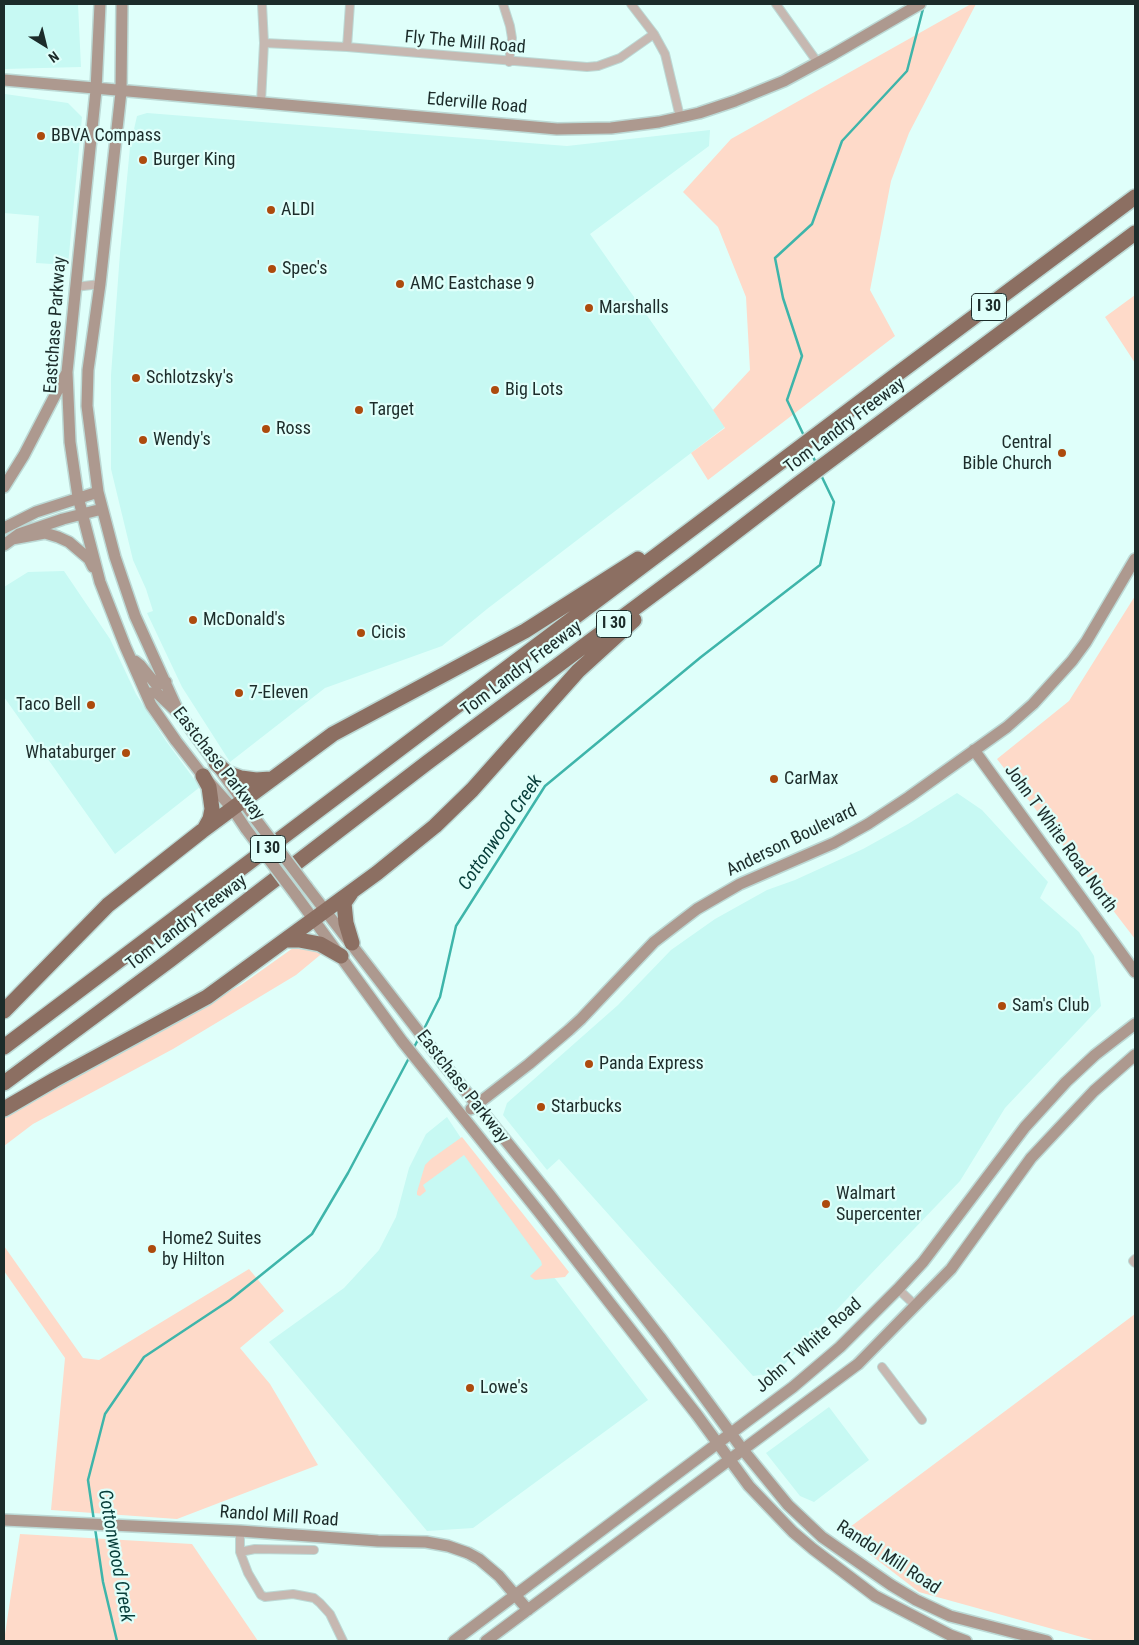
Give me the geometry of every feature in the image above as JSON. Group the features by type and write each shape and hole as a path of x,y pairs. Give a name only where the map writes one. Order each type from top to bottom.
{"highway":[{"name":"Tom Landry Freeway","path":"4,1047 1135,197"},
{"name":"Tom Landry Freeway","path":"4,1083 170,960 428,762 694,564 797,484 1135,233"},
{"path":"4,1011 108,905 205,829 338,730 525,631 634,561 753,477 772,469"},
{"path":"4,1109 207,997 351,893 435,826 472,790 578,671 694,564"},
{"path":"216,763 227,773 241,778 271,779"},
{"path":"203,776 209,787 212,808 210,819 205,829"},
{"path":"351,893 344,903 346,923 352,944"},
{"path":"286,940 299,940 320,944 341,956"}],"main road":[{"name":"Eastchase Parkway","path":"100,4 96,90 67,372 70,442 78,497 100,582 131,659 152,705 167,729 203,776 257,821 307,887 341,956 385,1018 586,1273 729,1461"},
{"name":"Eastchase Parkway","path":"122,4 121,92 100,284 88,370 87,406 102,510 115,557 135,616 179,713 216,763 237,805 246,829 295,894 352,944 428,1044 601,1261 743,1450"},
{"name":"Ederville Road","path":"4,80 96,90 261,102 557,129 611,128 659,122 735,101 784,81 920,4"},
{"path":"4,487 24,455 67,372"},
{"path":"4,528 36,512 98,492"},
{"path":"8,542 19,534 63,519 102,510"},
{"path":"8,542 45,533 67,541 89,559 100,582"},
{"name":"Anderson Boulevard","path":"462,1116 530,1064 573,1027 654,942 697,909 740,884 834,843 868,824 1007,727 1034,704 1072,661 1086,642 1135,558"},
{"path":"131,659 140,665 156,683 166,682"},
{"path":"147,693 157,693 172,709 179,713"},
{"name":"John T White Road North","path":"974,750 1135,972"},
{"name":"John T White Road","path":"454,1641 732,1434 840,1347 923,1262 1025,1127 1066,1082 1095,1055 1135,1024"},
{"path":"486,1641 858,1364 916,1306 956,1261 1031,1158 1094,1091 1135,1055"},
{"path":"586,1273 601,1261"},
{"name":"Randol Mill Road","path":"743,1450 788,1505 822,1537 891,1585 916,1600 950,1616 1029,1639 1047,1641"},
{"name":"Randol Mill Road","path":"729,1461 774,1513 812,1549 875,1596 950,1635 966,1641"},
{"name":"Randol Mill Road","path":"4,1520 240,1531 378,1541 426,1542 448,1546 479,1559 516,1594 528,1610"}],"street":[{"path":"261,102 264,43 262,4"},
{"path":"347,47 350,4"},
{"path":"503,4 508,16 511,32 509,62"},
{"path":"631,4 654,34 665,54 680,117"},
{"path":"776,4 818,63"},
{"name":"Fly The Mill Road","path":"264,43 347,47 578,67 598,66 620,58 654,34"},
{"path":"75,287 100,284"},
{"path":"898,1289 916,1306"},
{"path":"882,1367 922,1420"},
{"path":"240,1531 240,1552 248,1573 262,1595 265,1597 293,1594 314,1598 330,1614 343,1641"},
{"path":"240,1552 255,1549 314,1550"}],"shaded area":[{"path":"4,4 78,4 81,67 4,69"},
{"path":"971,4 976,4 909,133 891,181 870,290 895,336 708,480 691,453 725,428 713,410 750,370 746,297 718,227 683,192 731,139"},
{"path":"5,94 68,103 82,117 68,265 36,263 39,216 4,213"},
{"path":"147,113 567,146 710,130 709,146 590,234 725,427 487,609 442,646 325,688 230,762 182,687 147,613 153,611 146,589 133,560 111,469 111,375 130,147 137,116"},
{"path":"1135,295 1135,363 1105,317"},
{"path":"64,571 110,639 136,694 166,741 200,787 115,854 4,697 4,587 28,572"},
{"path":"1135,596 1135,939 997,759 1069,701"},
{"path":"957,793 982,810 1048,882 1040,898 1079,932 1094,956 1101,1006 1005,1108 960,1181 776,1373 753,1376 559,1159 547,1170 503,1115 507,1103 618,1005 671,950 715,919 767,890 795,880 863,849 908,824"},
{"path":"312,946 325,951 296,975 173,1049 33,1124 4,1146 4,1116 37,1094 241,985 293,948"},
{"path":"447,1117 547,1268 648,1400 473,1528 427,1531 269,1342 344,1288 379,1250 396,1217 409,1168 426,1134"},
{"path":"462,1137 569,1272 565,1277 535,1280 530,1276 542,1265 541,1261 464,1155 423,1185 426,1191 420,1196 417,1195 425,1165"},
{"path":"4,1246 83,1358 99,1360 249,1269 284,1311 240,1348 270,1384 318,1465 177,1519 51,1510 65,1358 4,1271"},
{"path":"1135,1314 1135,1641 1096,1641 919,1592 842,1533"},
{"path":"829,1407 869,1460 814,1502 800,1496 766,1453"},
{"path":"20,1534 192,1544 258,1641 4,1641"}],"waterway":[{"name":"Cottonwood Creek","path":"805,438 787,400 802,356 783,298 775,258 812,224 842,141 907,71 924,5"},
{"name":"Cottonwood Creek","path":"809,448 816,463"},
{"name":"Cottonwood Creek","path":"423,1031 440,997 456,926 545,786 701,657 820,565 834,502 820,473"},
{"name":"Cottonwood Creek","path":"413,1049 419,1038"},
{"name":"Cottonwood Creek","path":"94,1521 88,1480 105,1414 144,1357 230,1300 312,1234 348,1173 410,1056"},
{"name":"Cottonwood Creek","path":"95,1528 103,1582 117,1641"}],"place":[{"name":"BBVA Compass","path":"41,136"},
{"name":"Burger King","path":"143,160"},
{"name":"ALDI","path":"271,210"},
{"name":"Spec's","path":"272,269"},
{"name":"AMC Eastchase 9","path":"400,284"},
{"name":"Marshalls","path":"589,308"},
{"name":"Schlotzsky's","path":"136,378"},
{"name":"Big Lots","path":"495,390"},
{"name":"Target","path":"359,410"},
{"name":"Ross","path":"266,429"},
{"name":"Wendy's","path":"143,440"},
{"name":"Central Bible Church","path":"1062,453"},
{"name":"McDonald's","path":"193,620"},
{"name":"Cicis","path":"361,633"},
{"name":"7-Eleven","path":"239,693"},
{"name":"Taco Bell","path":"91,705"},
{"name":"Whataburger","path":"126,753"},
{"name":"CarMax","path":"774,779"},
{"name":"Sam's Club","path":"1002,1006"},
{"name":"Panda Express","path":"589,1064"},
{"name":"Starbucks","path":"541,1107"},
{"name":"Walmart Supercenter","path":"826,1204"},
{"name":"Home2 Suites by Hilton","path":"152,1249"},
{"name":"Lowe's","path":"470,1388"}]}
